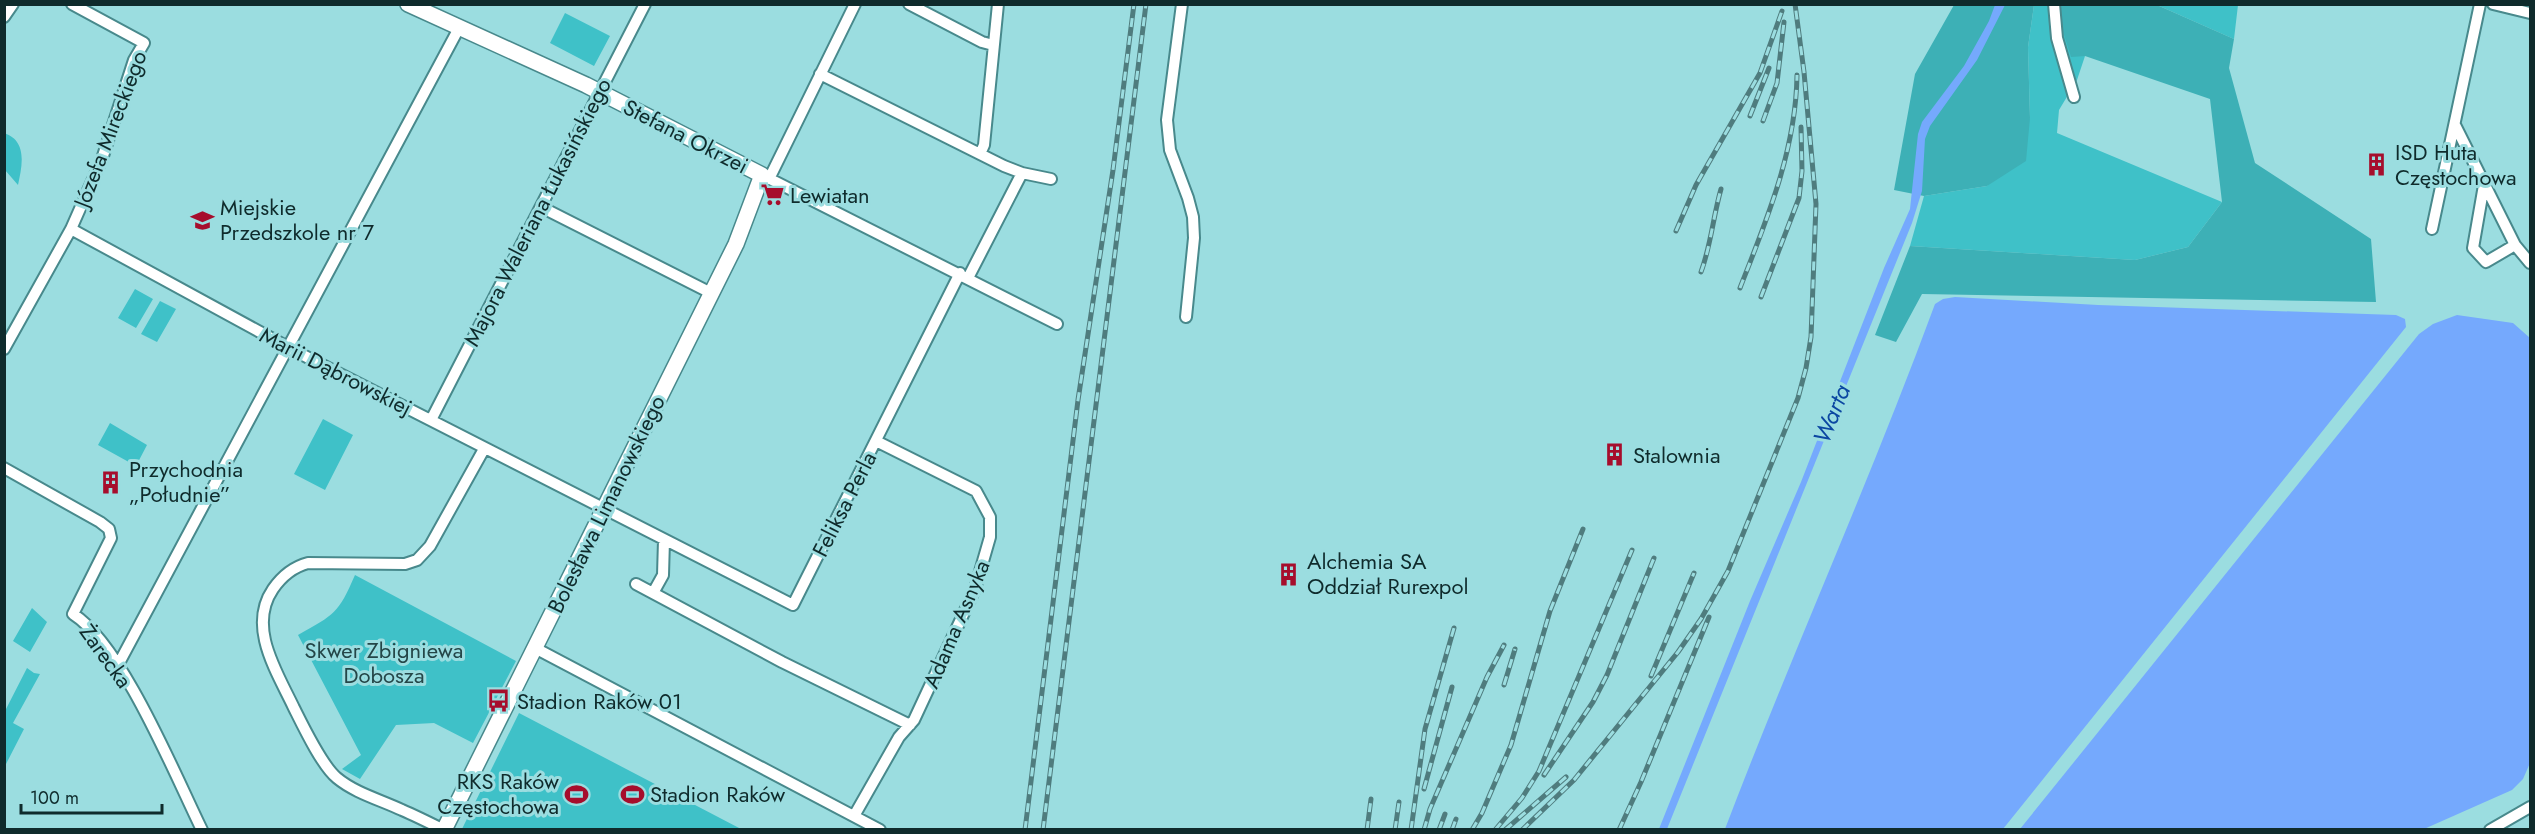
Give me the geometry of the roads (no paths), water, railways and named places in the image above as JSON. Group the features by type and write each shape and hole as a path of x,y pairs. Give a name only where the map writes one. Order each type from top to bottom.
{"street":[{"path":"4,17 13,4"},
{"name":"Józefa Mireckiego","path":"4,349 71,229 102,159 134,60 144,43 72,4"},
{"name":"Stefana Okrzei","path":"408,4 599,92 1057,324"},
{"name":"Majora Waleriana Łukasińskiego","path":"430,420 645,4"},
{"name":"Bolesława Limanowskiego","path":"444,830 604,510 766,177 855,4"},
{"path":"909,4 981,42 993,45"},
{"path":"980,154 984,145 998,4"},
{"path":"1182,4 1167,120 1170,150 1193,217 1194,238 1186,317"},
{"path":"2054,4 2057,38 2074,97"},
{"path":"2432,229 2480,4"},
{"path":"2493,4 2530,13"},
{"path":"118,665 459,28"},
{"path":"820,74 1022,174 1051,179"},
{"path":"2455,125 2515,244 2530,263"},
{"name":"Feliksa Perla","path":"604,510 793,605 876,441 964,276 1022,174"},
{"path":"2484,184 2473,248 2486,262 2515,244"},
{"path":"541,207 711,293"},
{"name":"Marii Dąbrowskiej","path":"71,229 288,347 604,510"},
{"name":"Adama Asnyka","path":"854,816 899,737 914,720 975,589 990,537 990,517 976,491 876,441"},
{"path":"444,830 353,789 335,777 315,747 276,670 266,644 262,612 266,598 279,580 295,567 309,563 405,564 417,560 430,546 484,449"},
{"name":"Żarecka","path":"4,468 109,529 111,538 73,614 84,621 118,665 202,830"},
{"path":"653,593 663,575 664,540"},
{"path":"636,584 782,662 910,725"},
{"path":"535,648 880,830"},
{"path":"2490,830 2530,807"}],"water":[{"name":"Warta","path":"1995,5 2005,5 1977,60 1930,126 1925,139 1922,191 1912,223 1667,829 1659,829 1750,601 1801,482 1884,268 1910,209 1918,134 1922,122 1964,66 1989,21"},
{"path":"1955,297 2098,305 2396,315 2405,319 2406,327 2003,829 1725,829 1935,304 1943,299"},
{"path":"2457,315 2513,323 2530,338 2530,763 2523,779 2512,790 2424,829 2020,829 2419,334 2433,324"}],"railway":[{"path":"1025,830 1078,400 1113,170 1134,4"},
{"path":"1043,830 1146,4"},
{"path":"1522,830 1574,780 1678,652 1701,619 1728,571 1798,398 1811,337 1816,204 1804,72 1795,4"},
{"path":"1676,231 1696,185 1760,73 1782,11"},
{"path":"1763,121 1777,83 1784,22"},
{"path":"1750,116 1769,68"},
{"path":"1740,288 1770,210 1786,157 1797,75"},
{"path":"1761,297 1799,198 1802,171 1801,127"},
{"path":"1701,272 1721,189"},
{"path":"1472,830 1482,813 1511,745 1550,611 1583,529"},
{"path":"1495,830 1522,798 1539,771 1632,550"},
{"path":"1544,775 1593,702 1607,675 1654,558"},
{"path":"1651,676 1694,573"},
{"path":"1619,830 1709,617"},
{"path":"1411,830 1425,729 1454,628"},
{"path":"1424,830 1430,809 1487,677 1504,645"},
{"path":"1504,685 1515,649"},
{"path":"1424,789 1452,687"},
{"path":"1505,830 1566,777"},
{"path":"1367,830 1371,799"},
{"path":"1395,830 1399,802"},
{"path":"1439,830 1445,814"},
{"path":"1452,830 1456,819"}],"place":[{"name":"ISD Huta Częstochowa","path":"2377,165"},
{"name":"Lewiatan","path":"772,195"},
{"name":"Miejskie Przedszkole nr 7","path":"202,220"},
{"name":"Stalownia","path":"1615,455"},
{"name":"Przychodnia „Południe”","path":"111,482"},
{"name":"Alchemia SA Oddział Rurexpol","path":"1289,574"},
{"name":"Stadion Raków 01","path":"499,701"},
{"name":"RKS Raków Częstochowa","path":"577,794"},
{"name":"Stadion Raków","path":"632,794"}],"park label":[{"name":"Skwer Zbigniewa Dobosza","path":"384,662"}]}
